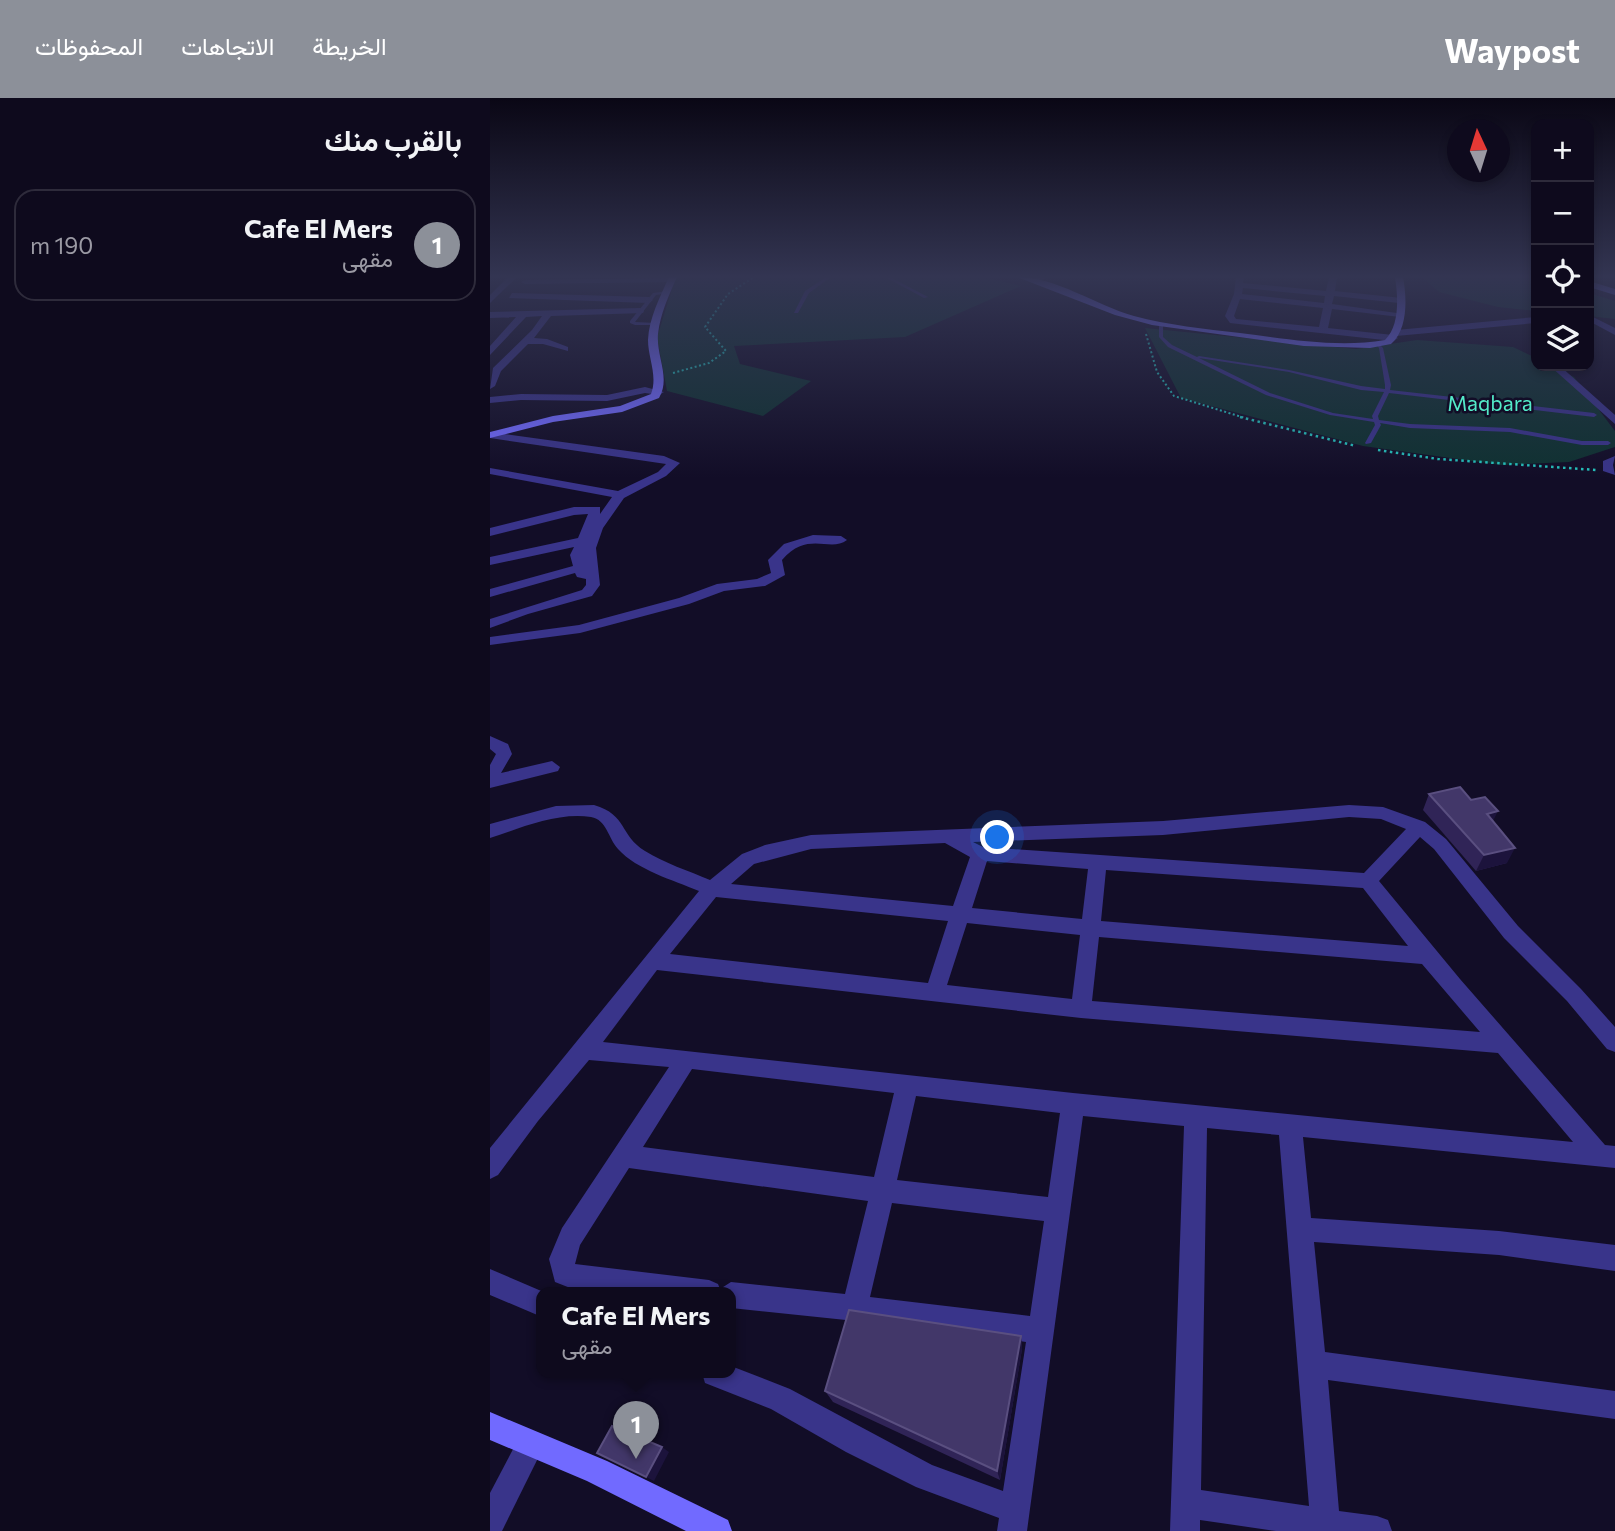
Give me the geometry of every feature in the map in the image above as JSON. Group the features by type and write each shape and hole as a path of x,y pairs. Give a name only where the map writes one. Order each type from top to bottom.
{"street":[{"path":"490,386 496,370 524,344"},
{"path":"552,344 565,349"},
{"path":"490,435 553,418 642,404 655,397 659,391 653,344"},
{"path":"1369,344 1378,344"},
{"path":"1560,371 1615,421"},
{"path":"490,400 525,397 607,398 645,390 659,391"},
{"path":"600,412 607,398"},
{"path":"490,435 673,462 673,466 662,474 620,495 592,539 585,571"},
{"path":"1612,472 1607,463 1615,459"},
{"path":"490,471 620,495"},
{"path":"490,531 574,511 596,510 597,513 577,555 593,585 587,593 492,618 497,640 580,629 684,601 722,587 767,581 779,573 775,560 789,544 818,538 841,540"},
{"path":"490,561 582,541"},
{"path":"490,593 585,571"},
{"path":"490,742 502,748 505,754 499,766 490,774"},
{"path":"490,782 552,767"},
{"path":"490,1167 530,1113 584,1050 712,889 748,859 786,846 836,841 1163,828 1349,811 1382,813 1419,827 1440,844 1511,932 1574,995 1615,1042"},
{"path":"490,831 556,812 600,812 612,823 623,843 638,856 712,889 1092,928 1425,956"},
{"path":"1368,881 1419,827"},
{"path":"950,838 980,853 1368,881 1425,956 1607,1157"},
{"path":"935,992 980,853"},
{"path":"1081,1009 1098,862"},
{"path":"654,961 1081,1009 1504,1044"},
{"path":"584,1050 687,1059 1073,1104 1607,1157"},
{"path":"646,1287 573,1277 565,1273 562,1259 571,1237 687,1059"},
{"path":"855,1307 907,1086"},
{"path":"728,1378 780,1399 856,1442 1014,1521 1073,1104"},
{"path":"1196,1115 1186,1517 1377,1531"},
{"path":"1290,1126 1313,1364 1325,1528"},
{"path":"625,1156 1057,1210"},
{"path":"1298,1228 1499,1244 1615,1258"},
{"path":"490,1282 536,1302"},
{"path":"736,1296 855,1307 1040,1331"},
{"path":"1313,1364 1615,1405"},
{"path":"490,1426 597,1471 717,1531"},
{"path":"490,1524 531,1444"}],"lane":[{"path":"1168,344 1285,401 1332,414 1376,422 1440,428 1510,430 1582,443 1608,443"},
{"path":"1366,445 1378,425 1375,416 1387,391 1387,372 1378,344"},
{"path":"1198,358 1208,356 1387,391 1594,415"}],"path":[{"path":"658,380 687,367 697,368 722,357 726,351 720,344"},
{"path":"1149,344 1157,372 1174,396 1270,426 1366,445"},
{"path":"1377,450 1438,459 1612,472"}],"green space":[{"path":"658,344 774,344 734,346 740,364 811,381 763,416 667,391"},
{"name":"Maqbara","path":"1153,344 1304,344 1356,349 1391,344 1513,347 1531,356 1531,371 1562,371 1574,377 1615,431 1615,447 1569,462 1501,465 1363,446 1181,398"}],"building":[{"path":"1460,787 1471,800 1485,797 1498,811 1487,814 1515,848 1484,855 1429,794"},
{"path":"849,1310 1021,1336 997,1471 825,1391"},
{"path":"612,1426 662,1447 646,1477 597,1453"}],"place":[{"name":"Cafe El Mers","path":"636,1459"}]}
